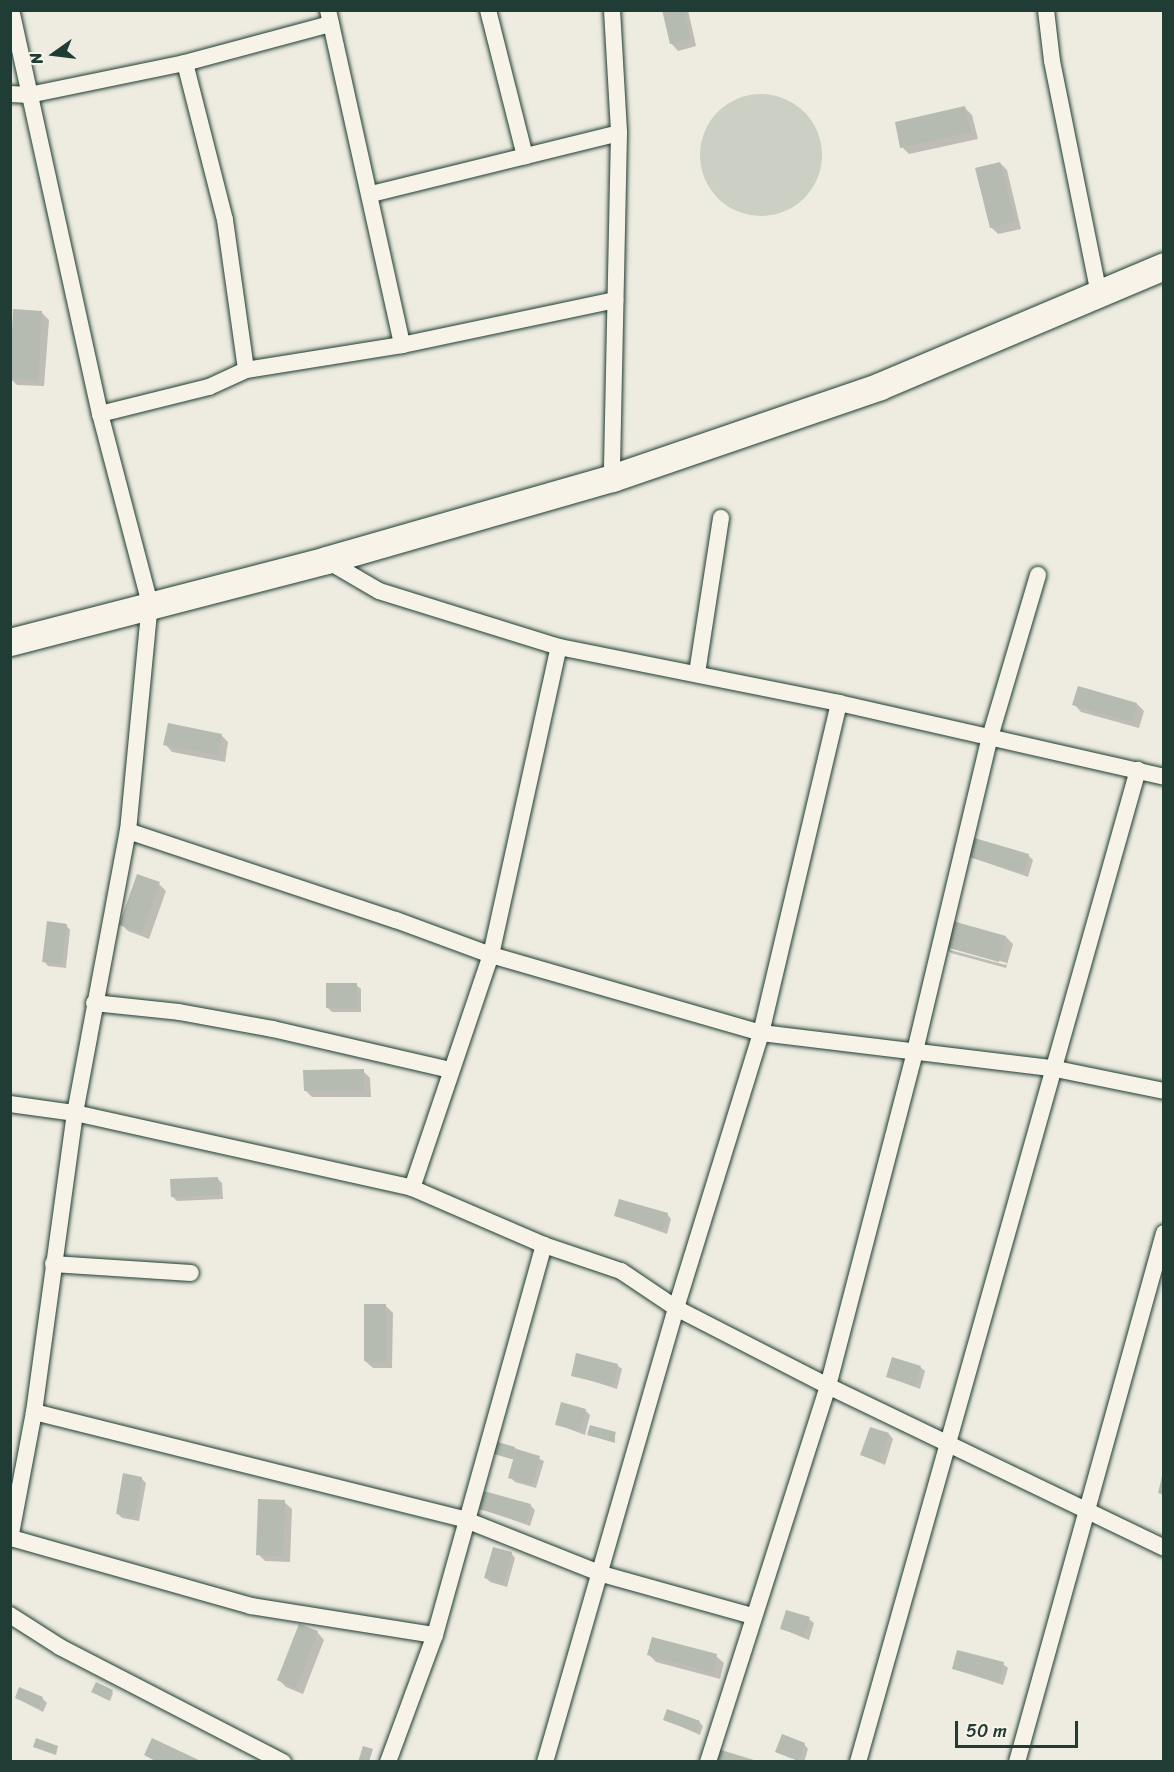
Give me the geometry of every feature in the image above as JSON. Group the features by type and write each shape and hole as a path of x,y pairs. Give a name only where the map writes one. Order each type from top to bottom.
{"main road":[{"path":"13,640 326,560 612,478 880,386 1164,266"}],"street":[{"path":"11,10 100,414 150,604 128,831 75,1113 34,1412 11,1539 251,1606 435,1635"},
{"path":"488,10 525,156"},
{"path":"612,10 620,133 612,478"},
{"path":"1046,10 1052,61 1099,294"},
{"path":"10,94 29,95 185,63 330,17 371,194 402,345"},
{"path":"185,63 225,220 246,370"},
{"path":"371,194 620,133"},
{"path":"100,414 209,387 246,370 402,345 615,300"},
{"path":"697,673 721,518"},
{"path":"326,560 379,591 559,647 839,703 1164,777"},
{"path":"708,1761 752,1616 828,1386 915,1051 990,737 1038,575"},
{"path":"412,1188 491,956 559,647"},
{"path":"545,1761 602,1574 676,1308 761,1034 839,703"},
{"path":"858,1761 1051,1068 1138,770"},
{"path":"128,831 396,920 491,956 761,1034 849,1047 915,1051 1051,1068 1164,1091"},
{"path":"94,1003 179,1012 273,1029 451,1070"},
{"path":"10,1104 75,1113 412,1188 544,1245 621,1271 676,1308 828,1386 947,1441 1088,1514 1164,1548"},
{"path":"1017,1761 1088,1514 1164,1233"},
{"path":"388,1761 435,1635 544,1245"},
{"path":"53,1264 191,1273"},
{"path":"34,1412 466,1520 602,1574 752,1616"},
{"path":"10,1615 60,1647 283,1761"}],"shaded area":[{"path":"761,94 784,99 795,104 804,112 812,121 817,132 822,155 817,178 812,189 804,198 795,206 784,211 761,216 738,211 727,206 718,198 710,189 705,178 700,155 705,132 710,121 718,112 727,104 738,99"}],"building":[{"path":"662,10 684,10 690,39 670,44"},
{"path":"965,106 971,132 900,148 895,122"},
{"path":"1000,162 1015,222 990,228 975,168"},
{"path":"13,309 42,311 38,380 10,378"},
{"path":"1078,686 1137,703 1132,722 1072,705"},
{"path":"168,723 222,734 218,755 163,745"},
{"path":"971,837 1029,854 1024,873 965,856"},
{"path":"137,874 160,882 142,933 119,925"},
{"path":"949,920 1006,936 999,962 942,946"},
{"path":"47,921 67,924 62,964 42,962"},
{"path":"326,983 357,983 357,1008 326,1008"},
{"path":"364,1069 364,1090 304,1091 303,1070"},
{"path":"218,1177 219,1195 171,1197 170,1179"},
{"path":"619,1199 668,1213 663,1230 614,1216"},
{"path":"364,1304 386,1304 386,1362 364,1361"},
{"path":"576,1353 618,1364 613,1386 571,1376"},
{"path":"892,1357 921,1366 915,1386 886,1377"},
{"path":"561,1402 586,1409 580,1431 555,1425"},
{"path":"590,1425 616,1432 613,1442 587,1435"},
{"path":"870,1427 889,1433 880,1462 860,1455"},
{"path":"494,1441 515,1447 512,1459 491,1453"},
{"path":"516,1449 540,1456 532,1485 508,1478"},
{"path":"1164,1472 1164,1495 1158,1493"},
{"path":"123,1473 142,1477 135,1517 116,1514"},
{"path":"484,1491 531,1504 526,1523 479,1509"},
{"path":"258,1499 285,1500 283,1556 256,1555"},
{"path":"493,1547 512,1552 503,1584 484,1578"},
{"path":"786,1610 810,1617 804,1636 780,1629"},
{"path":"299,1624 318,1631 296,1688 277,1680"},
{"path":"652,1637 717,1654 713,1673 647,1655"},
{"path":"957,1650 1004,1662 999,1682 952,1669"},
{"path":"96,1682 113,1690 108,1700 91,1692"},
{"path":"19,1687 43,1697 39,1708 15,1698"},
{"path":"667,1709 700,1721 696,1732 663,1720"},
{"path":"782,1734 805,1743 798,1761 775,1752"},
{"path":"36,1738 58,1746 56,1755 33,1747"},
{"path":"152,1738 203,1762 157,1762 144,1755"},
{"path":"363,1746 373,1749 369,1762 358,1762"},
{"path":"718,1749 757,1761 757,1762 714,1762"}]}
